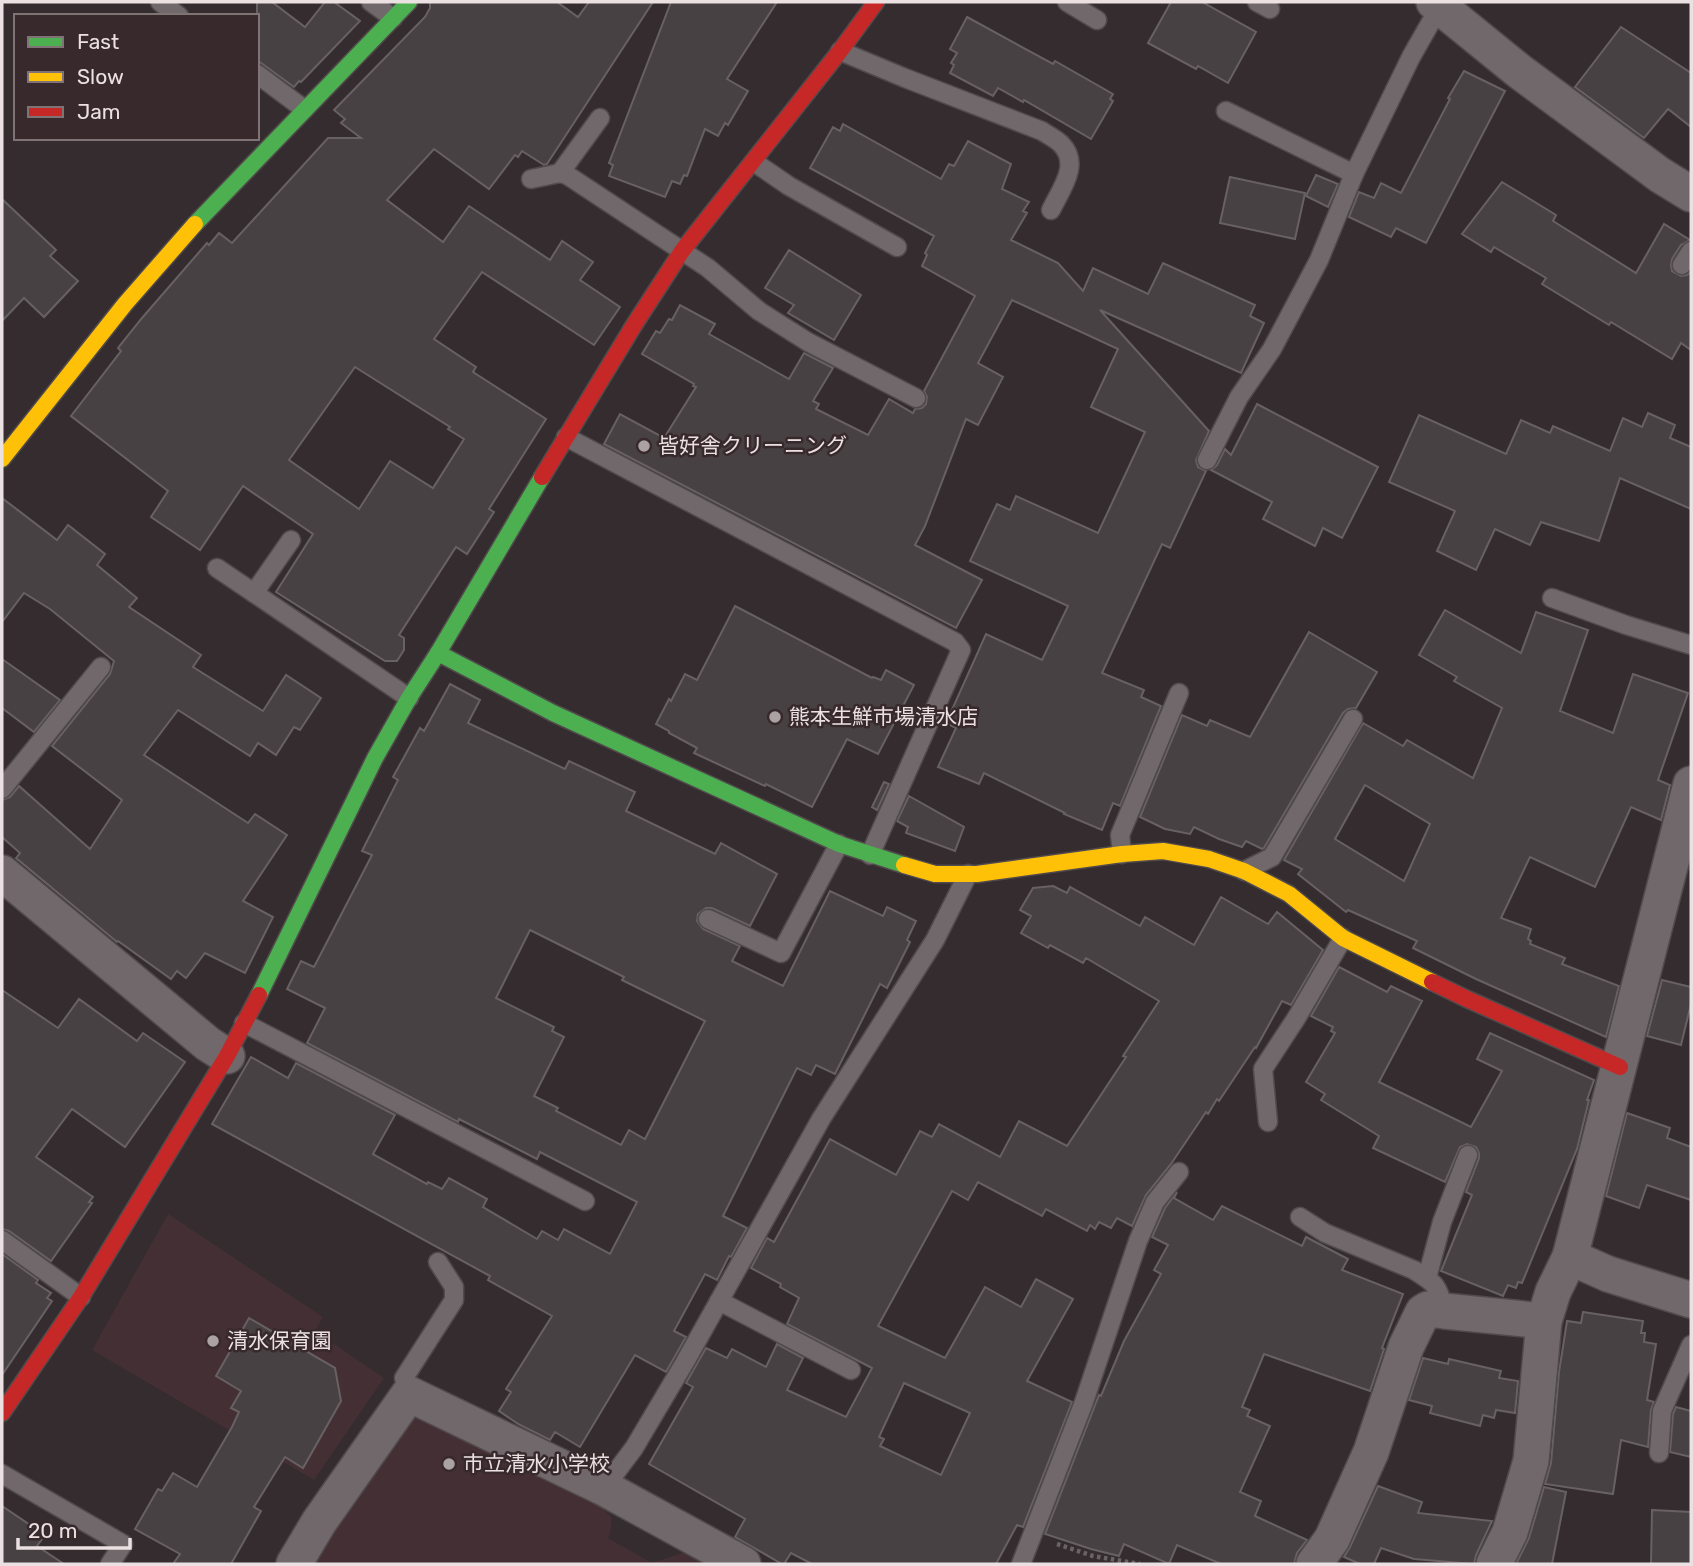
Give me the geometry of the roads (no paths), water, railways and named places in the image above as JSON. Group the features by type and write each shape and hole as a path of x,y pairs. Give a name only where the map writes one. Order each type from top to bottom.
{"street":[{"path":"2,459 124,304 204,213 409,2"},
{"path":"2,1413 81,1297 227,1056 375,758 634,325 682,251 876,2"},
{"path":"1437,4 1518,71 1660,175 1691,194"},
{"path":"438,653 553,713 839,844 935,874 968,874 1163,851 1209,859 1244,871 1289,894 1343,938 1467,999 1620,1067"},
{"path":"1494,1564 1510,1532 1531,1461 1544,1321 1553,1292 1570,1258 1691,784"},
{"path":"2,873 208,1044 227,1056"},
{"path":"1570,1258 1608,1274 1691,1300"},
{"path":"1314,1564 1332,1539 1371,1452 1406,1347 1423,1312 1428,1309 1544,1321"},
{"path":"295,1564 319,1522 409,1394 604,1488 743,1564"}],"lane":[{"path":"160,2 175,14"},
{"path":"371,2 393,18"},
{"path":"1067,2 1097,20"},
{"path":"1207,460 1239,397 1272,349 1319,260 1354,174 1437,4"},
{"path":"840,51 1042,131 1061,144 1070,158 1069,171 1051,210"},
{"path":"259,75 304,109"},
{"path":"1226,111 1354,174"},
{"path":"560,173 600,118"},
{"path":"754,162 789,186 897,247"},
{"path":"530,179 560,173 567,175 708,268 758,311 808,342 916,398"},
{"path":"566,437 955,642 961,650 870,855"},
{"path":"254,593 292,540"},
{"path":"217,568 409,698"},
{"path":"1552,598 1691,645"},
{"path":"2,789 101,667"},
{"path":"1122,854 1120,835 1179,693"},
{"path":"1244,871 1272,858 1353,719"},
{"path":"708,919 781,953 839,844"},
{"path":"604,1488 634,1448 685,1362 821,1119 935,940 968,874"},
{"path":"1268,1122 1263,1069 1343,938"},
{"path":"244,1023 585,1201"},
{"path":"1427,1278 1442,1222 1468,1155"},
{"path":"1021,1564 1084,1402 1138,1241 1155,1202 1179,1172"},
{"path":"1300,1217 1325,1233 1415,1270 1437,1287 1444,1311"},
{"path":"2,1240 81,1297"},
{"path":"409,1394 404,1378 454,1300 454,1287 438,1262"},
{"path":"719,1301 851,1370"},
{"path":"1659,1453 1662,1411 1691,1345"},
{"path":"2,1474 123,1544 110,1564"}],"place":[{"name":"皆好舎クリーニング","path":"644,446"},
{"name":"熊本生鮮市場清水店","path":"775,717"},
{"name":"清水保育園","path":"213,1341"},
{"name":"市立清水小学校","path":"449,1464"}]}
